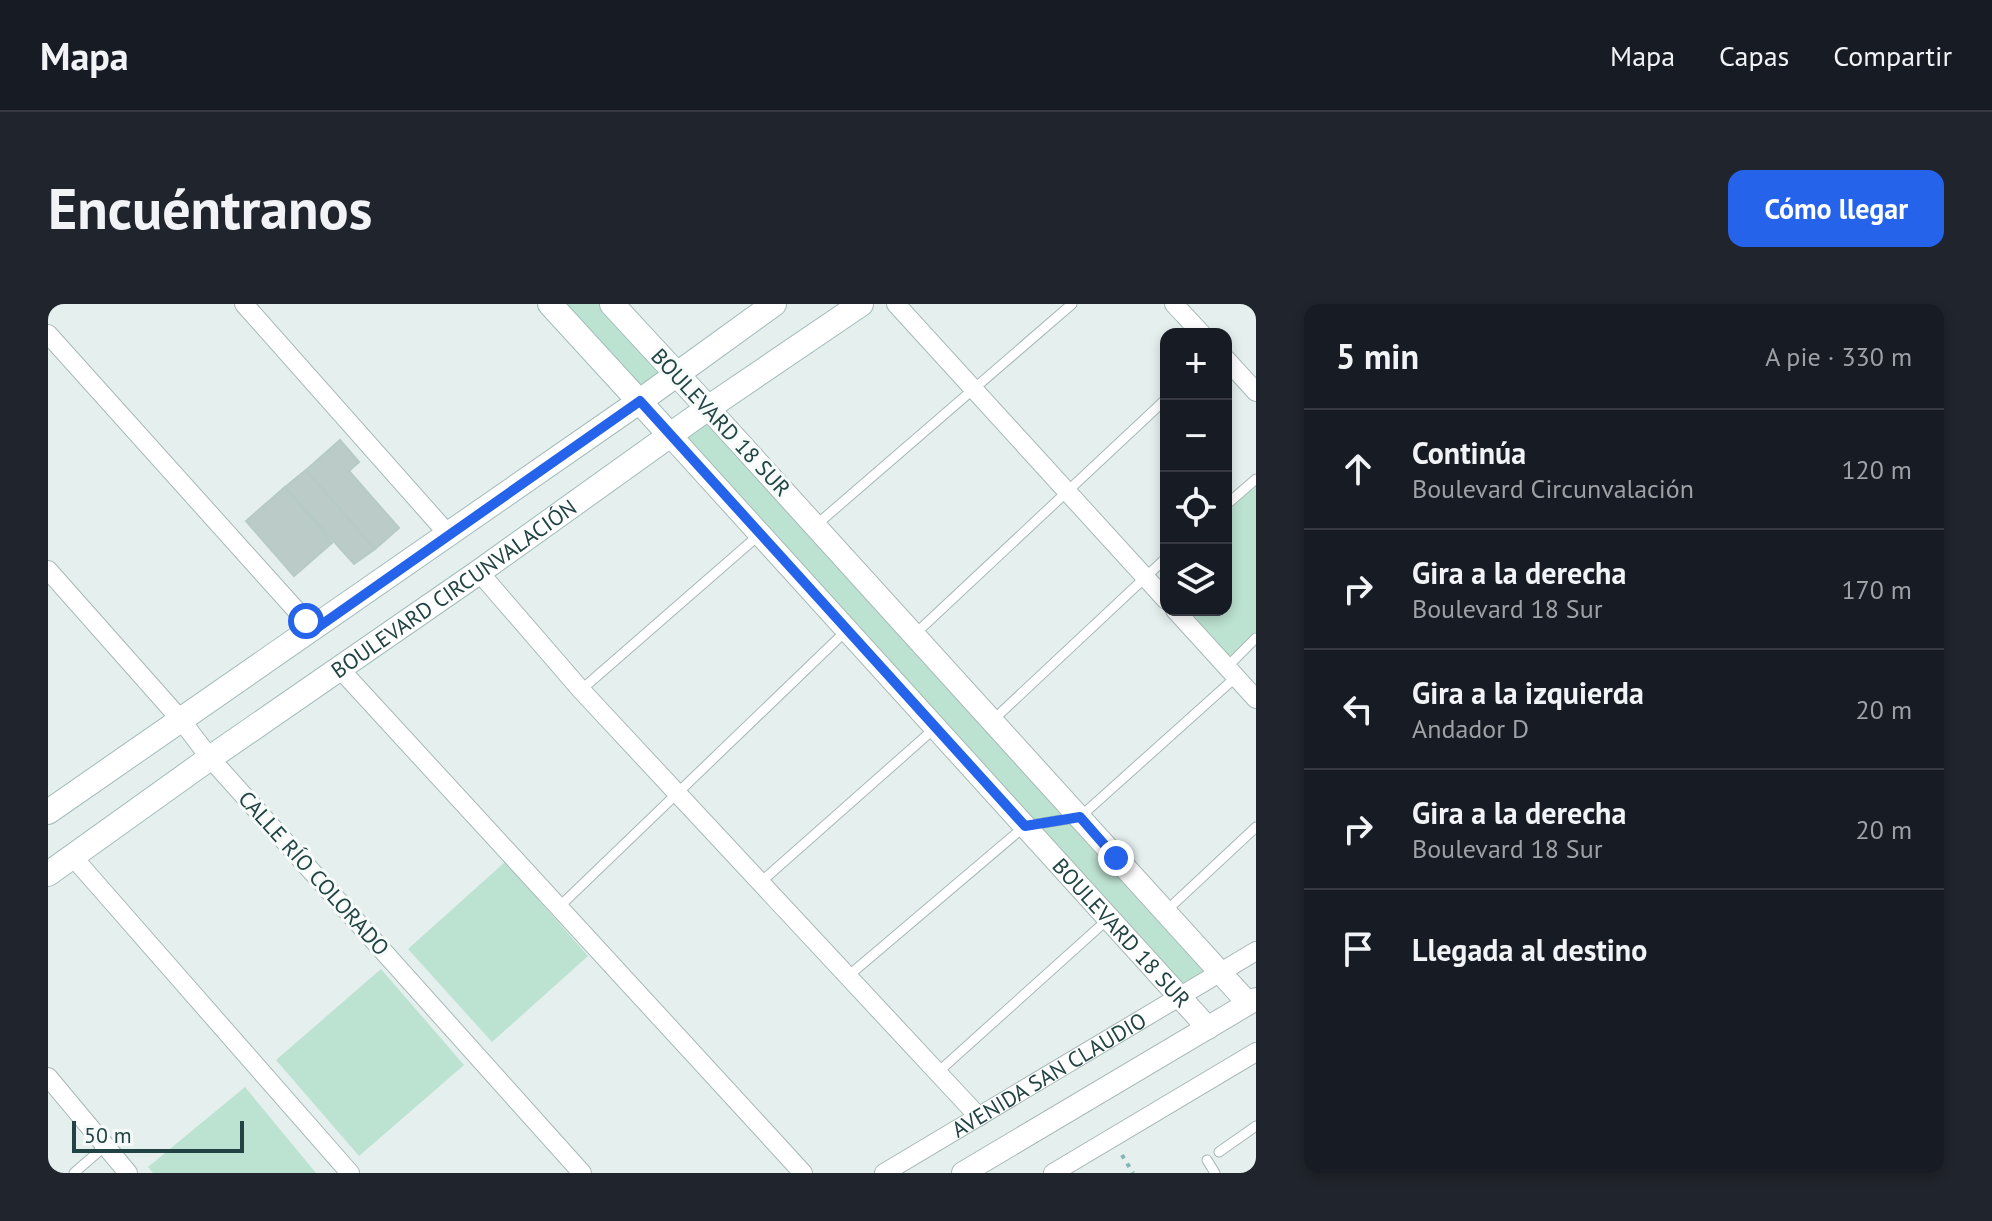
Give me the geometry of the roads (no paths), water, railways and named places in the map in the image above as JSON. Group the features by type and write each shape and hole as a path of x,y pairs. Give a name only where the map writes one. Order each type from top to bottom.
{"main road":[{"name":"BOULEVARD 18 SUR","path":"550,304 670,435"},
{"name":"BOULEVARD 18 SUR","path":"612,304 708,408"},
{"name":"BOULEVARD CIRCUNVALACIÓN","path":"48,812 314,630 774,304"},
{"name":"BOULEVARD CIRCUNVALACIÓN","path":"48,874 708,408 861,304"}],"street":[{"path":"244,304 448,534"},
{"path":"896,304 1160,594"},
{"path":"1174,304 1196,328"},
{"path":"48,334 314,630"},
{"path":"1232,366 1256,392"},
{"name":"BOULEVARD 18 SUR","path":"708,408 1220,973 1252,1001"},
{"name":"BOULEVARD 18 SUR","path":"670,435 1208,1028"},
{"name":"CALLE RÍO COLORADO","path":"48,570 181,720 210,758 582,1173"},
{"path":"479,572 581,690 979,1117"},
{"path":"1181,616 1256,699"},
{"path":"340,669 803,1173"},
{"path":"73,857 350,1173"},
{"name":"AVENIDA SAN CLAUDIO","path":"884,1173 1256,951"},
{"name":"AVENIDA SAN CLAUDIO","path":"963,1173 1252,1001"},
{"path":"1053,1173 1256,1052"},
{"path":"48,1077 128,1173"}],"lane":[{"path":"815,526 1072,304"},
{"path":"915,634 1165,400"},
{"path":"1232,500 1256,479"},
{"path":"581,690 760,534"},
{"path":"992,721 1160,563"},
{"path":"559,907 847,630"},
{"path":"847,977 1025,826 1080,817 1232,672 1256,638"},
{"path":"761,882 936,728"},
{"path":"1165,912 1256,827"},
{"path":"937,1073 1108,919"},
{"path":"1219,1152 1256,1126"},
{"path":"74,1173 105,1146"},
{"path":"1207,1160 1215,1173"}]}
